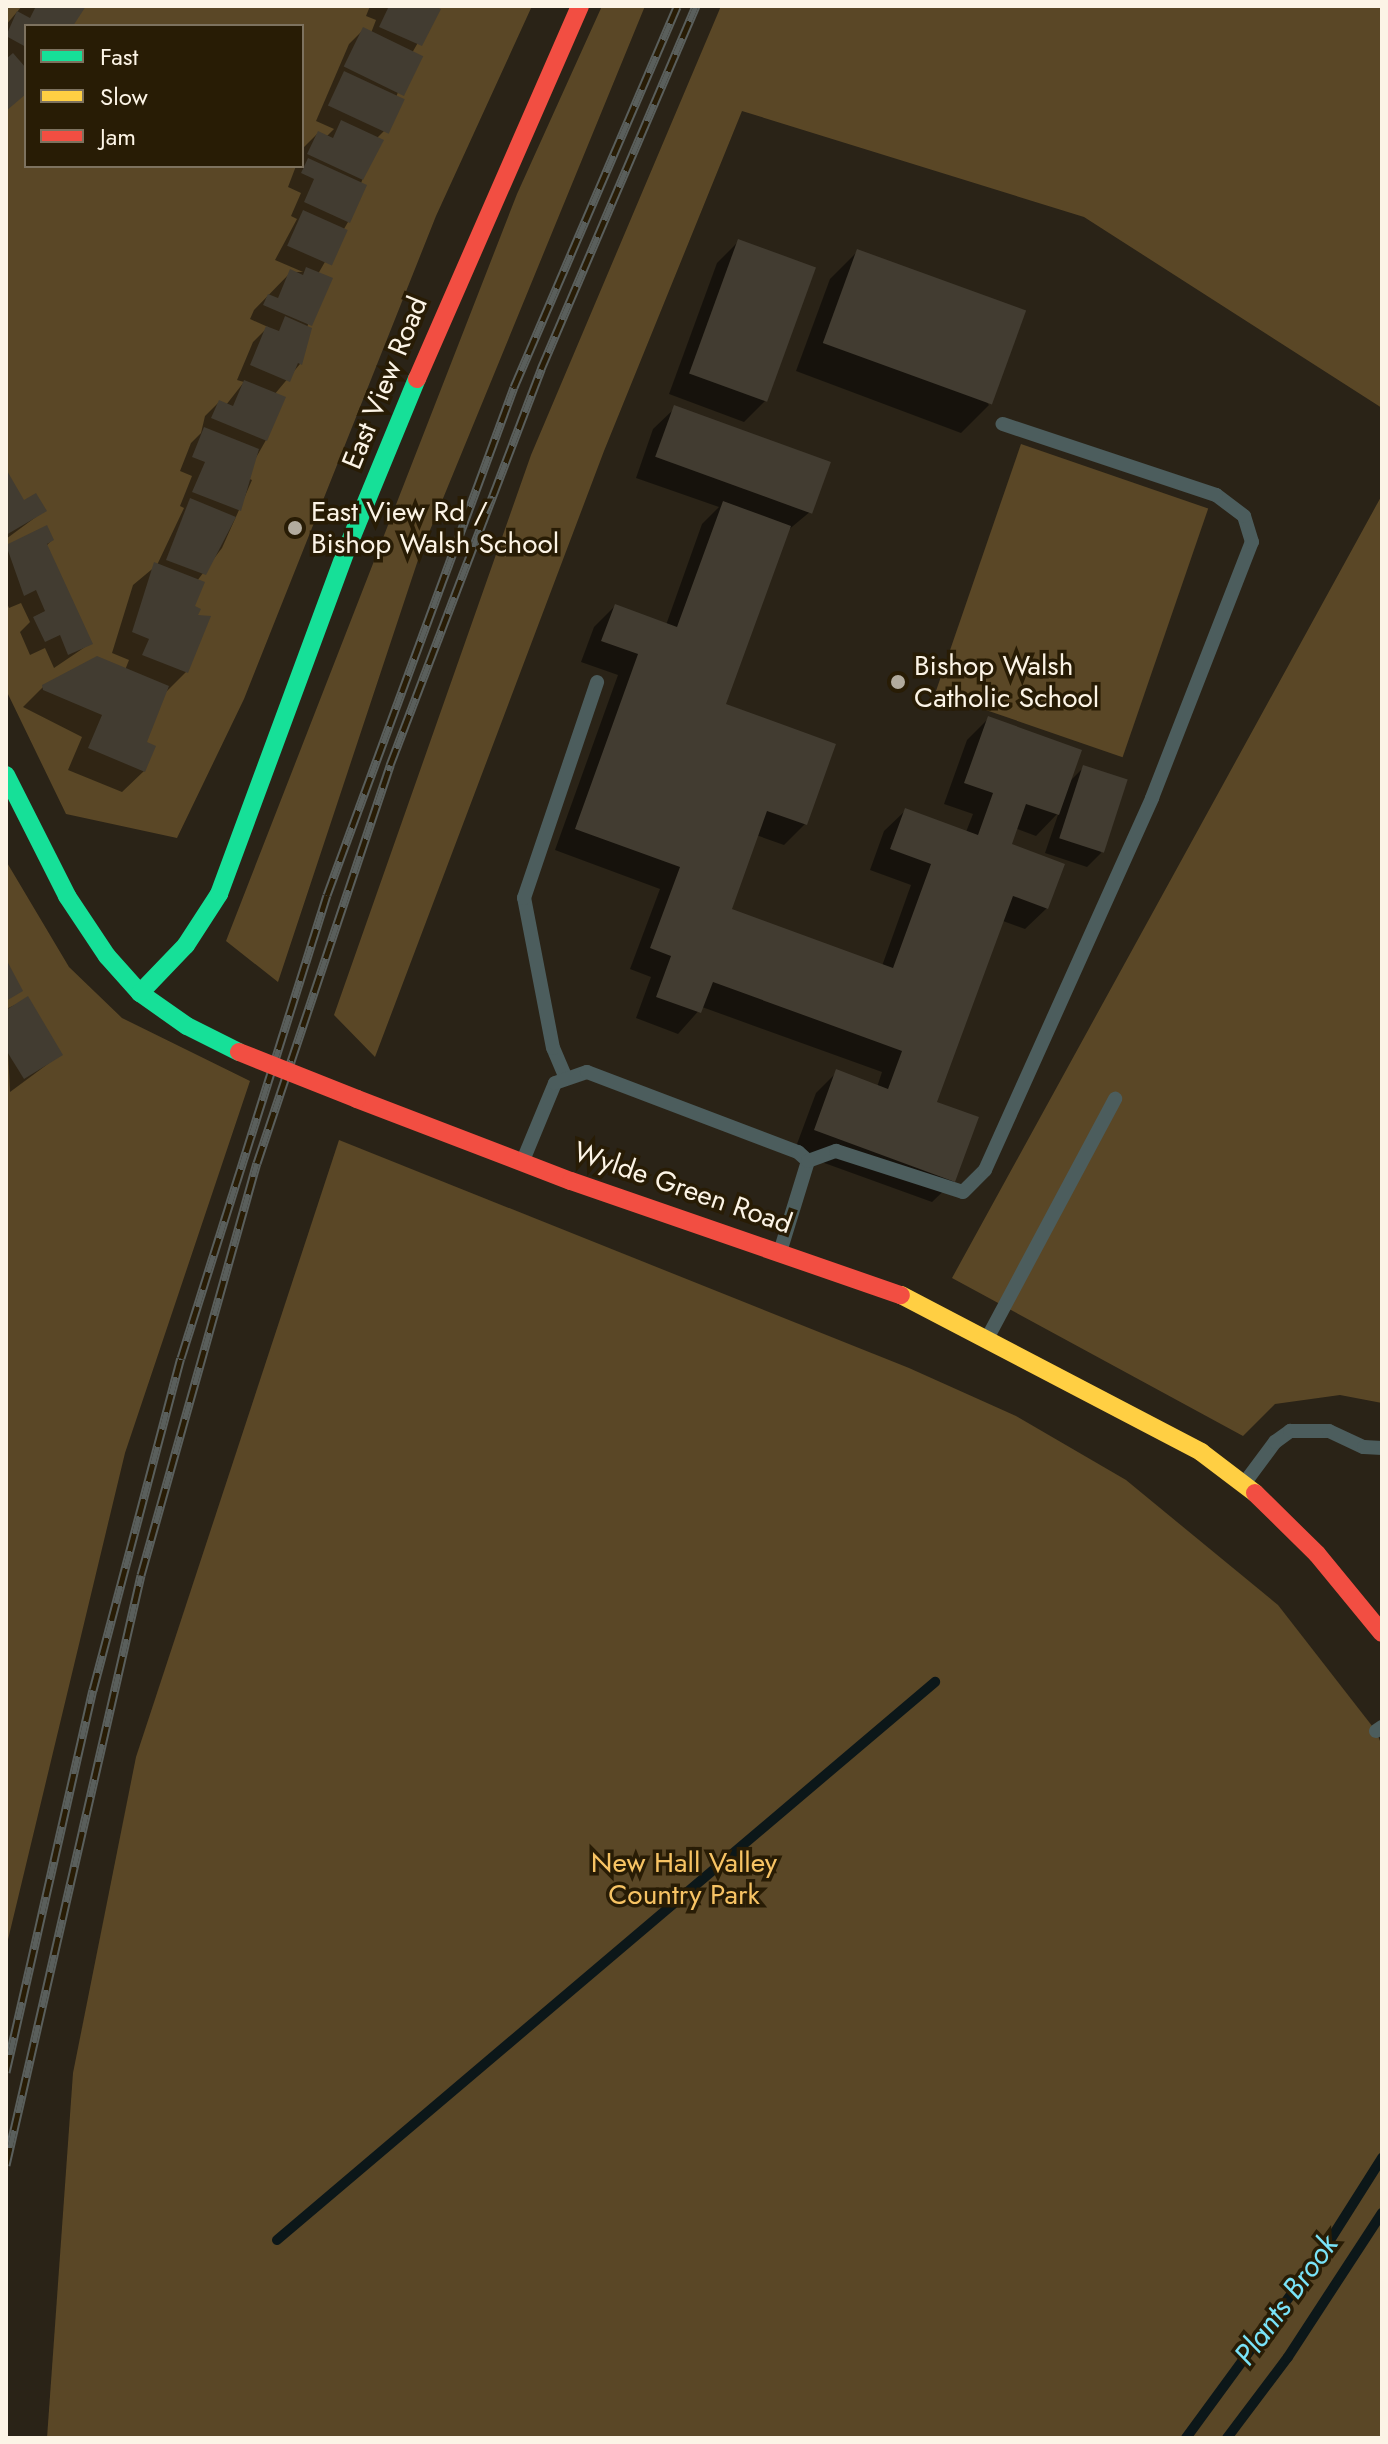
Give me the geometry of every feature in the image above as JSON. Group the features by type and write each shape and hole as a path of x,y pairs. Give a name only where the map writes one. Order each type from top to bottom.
{"street":[{"name":"East View Road","path":"140,993 186,945 219,894 354,531 490,204 580,6"},
{"name":"Wylde Green Road","path":"6,775 67,896 107,956 140,993 187,1026 239,1052 523,1162 907,1297 989,1337 1177,1436 1243,1485 1317,1554 1382,1633"}],"lane":[{"path":"808,1161 836,1151 963,1192 985,1170 1152,798 1252,542 1244,516 1216,495 1002,424"},
{"path":"565,1076 553,1048 524,898 597,682"},
{"path":"523,1162 555,1083 565,1076 587,1072 798,1152 808,1161"},
{"path":"989,1337 1115,1099"},
{"path":"781,1251 808,1161"},
{"path":"1243,1485 1275,1442 1290,1431 1329,1431 1364,1447 1382,1448"}],"green space":[{"path":"6,6 532,6 436,216 244,699 177,838 66,814 6,690"},
{"path":"602,6 645,6 419,557 278,982 226,941 517,194"},
{"path":"721,6 1382,6 1382,408 1084,217 742,111 604,451 375,1057 334,1015 531,455"},
{"path":"1021,444 1208,508 1123,757 935,693"},
{"path":"1382,495 1382,1403 1340,1395 1275,1404 1243,1436 952,1278"},
{"path":"6,861 69,967 122,1018 250,1081 125,1453 6,1948"},
{"name":"New Hall Valley Country Park","path":"339,1140 909,1368 1016,1416 1126,1480 1278,1605 1376,1731 1382,1746 1382,2438 47,2438 73,2073 136,1757"}],"building":[{"path":"36,6 86,6 74,24 24,24 24,46 6,36 17,11 30,18"},
{"path":"389,6 434,6 441,9 422,46 379,27"},
{"path":"363,27 423,56 404,96 344,67"},
{"path":"13,53 24,66 24,96 6,111 6,59"},
{"path":"344,71 405,99 389,134 328,105"},
{"path":"341,120 384,140 363,180 307,154 318,131 333,138"},
{"path":"308,158 367,185 350,223 304,202 314,179 301,173"},
{"path":"303,210 348,230 332,266 287,246"},
{"path":"738,239 816,267 767,402 689,373"},
{"path":"857,249 1026,311 992,405 823,343"},
{"path":"306,267 333,278 312,326 263,305 268,294 278,298 290,269 303,275"},
{"path":"285,316 312,328 302,365 298,363 290,382 250,365 266,326 279,331"},
{"path":"244,380 286,397 267,441 211,418 219,400 233,406"},
{"path":"674,405 831,462 812,514 655,457"},
{"path":"204,427 259,449 241,511 192,492 205,462 192,457"},
{"path":"6,469 24,500 36,493 47,511 6,535"},
{"path":"190,498 236,517 206,575 166,560"},
{"path":"723,501 791,526 726,704 836,744 807,825 767,811 732,909 893,968 931,864 890,849 905,808 978,835 993,793 964,783 988,716 1082,750 1059,815 1026,804 1012,844 1065,864 1048,909 1013,896 937,1102 979,1117 955,1182 814,1130 836,1069 888,1089 902,1051 713,982 701,1013 656,997 671,956 650,948 680,867 575,829 638,654 601,641 615,604 677,627"},
{"path":"47,525 54,540 47,544 93,644 68,655 60,635 45,642 33,617 45,611 36,590 24,596 6,545"},
{"path":"154,562 205,582 195,606 201,609 198,615 211,616 188,673 142,655 149,639 132,632"},
{"path":"97,656 169,686 147,742 156,746 145,772 88,748 102,715 43,690 42,685"},
{"path":"1083,765 1128,780 1104,853 1059,838"},
{"path":"6,959 23,991 6,1001"},
{"path":"28,996 63,1055 24,1079 6,1050 6,1010"}],"waterway":[{"path":"277,2240 935,1682"},
{"name":"Plants Brook","path":"1186,2438 1325,2248 1382,2158"},
{"path":"1227,2438 1288,2357 1382,2213"}],"railway":[{"path":"6,2072 93,1690 181,1358 327,895 514,387 677,6"},
{"path":"6,2165 141,1575 257,1163 390,765 541,369 696,6"}],"traffic: fast":[{"path":"140,993 186,945 219,894 348,546 417,379"},
{"path":"6,775 67,896 107,956 140,993 187,1026 239,1052"}],"traffic: slow":[{"path":"901,1295 1201,1452 1255,1493"}],"traffic: jam":[{"path":"417,379 580,6"},
{"path":"239,1052 357,1099"},
{"path":"357,1099 571,1181 901,1295"},
{"path":"1255,1493 1317,1554 1382,1633"}],"place":[{"name":"East View Rd / Bishop Walsh School","path":"295,528"},
{"name":"Bishop Walsh Catholic School","path":"898,682"}]}
